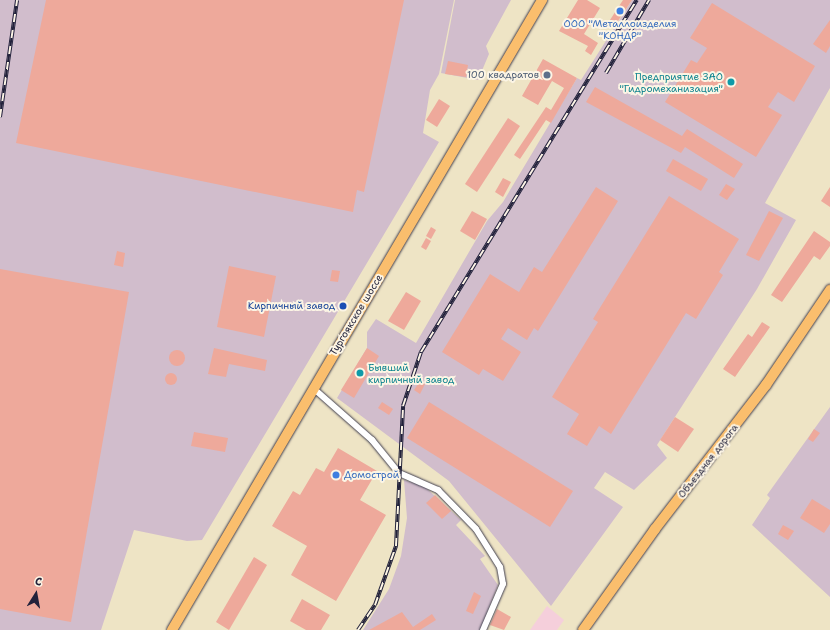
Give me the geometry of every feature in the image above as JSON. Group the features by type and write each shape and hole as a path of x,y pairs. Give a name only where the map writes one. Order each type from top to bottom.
{"main road":[{"name":"Тургоякское шоссе","path":"172,630 542,0"},
{"name":"Объездная дорога","path":"584,630 655,529 766,385 830,290"}],"street":[{"path":"313,388 372,440 399,473 438,490 476,529 500,567 502,584 483,630"}],"shaded area":[{"path":"0,0 454,0 439,74 430,90 423,133 439,142 202,540 187,541 134,530 101,630 0,630"},
{"path":"455,0 511,0 486,46 489,54 478,80 441,73"},
{"path":"632,0 830,0 830,88 765,203 796,220 757,289 657,445 667,458 634,490 605,472 594,488 623,507 551,606 449,481 337,398 367,348 367,332 376,319 416,343 487,221 503,202 577,78 581,80"},
{"path":"830,407 830,597 752,525 770,498 767,495"},
{"path":"404,480 425,487 461,520 456,525 485,556 480,559 498,585 480,630 363,630 389,589 401,556 407,518"},
{"path":"547,606 564,620 557,630 530,630"}],"building":[{"path":"46,0 404,0 364,192 357,190 353,212 16,143"},
{"path":"578,0 587,0 600,8 584,34 598,43 591,55 585,51 588,46 559,31"},
{"name":"ООО \"Металлоизделия \"КОНДР\"","path":"623,0 632,0 614,27 608,23"},
{"name":"Предприятие ЗАО \"Гидромеханизация\"","path":"712,3 815,66 794,102 778,92 768,107 782,115 756,157 665,102 691,60 697,63 707,48 690,38"},
{"path":"830,20 830,46 826,53 813,44"},
{"path":"543,59 577,78 551,123 546,120 520,159 514,155 546,107 551,110 564,88 552,81 538,105 522,96"},
{"path":"448,61 468,65 466,77 445,74"},
{"path":"595,87 682,136 687,129 743,164 734,178 685,147 681,153 586,102"},
{"path":"439,99 450,106 437,127 426,120"},
{"path":"508,118 520,126 477,192 465,184"},
{"path":"673,159 708,179 701,191 666,171"},
{"path":"503,178 511,182 503,197 495,192"},
{"path":"726,184 735,189 727,200 719,195"},
{"path":"596,187 618,201 538,331 534,328 527,340 508,328 501,339 521,352 503,381 483,369 479,375 442,352 490,274 519,292 534,267 542,272"},
{"path":"830,187 830,207 821,201"},
{"path":"669,196 739,239 719,272 723,275 696,319 686,313 611,434 599,426 587,446 567,434 579,414 552,397 598,322 593,319"},
{"path":"472,211 487,219 475,240 460,231"},
{"path":"769,211 783,218 759,261 746,255"},
{"path":"431,227 436,230 431,239 426,236"},
{"path":"814,231 830,242 830,246 820,260 814,256 782,302 771,295"},
{"path":"426,238 431,241 426,250 421,247"},
{"path":"117,251 125,253 123,267 114,265"},
{"path":"229,266 276,276 264,337 217,327"},
{"path":"0,269 129,292 71,622 0,609"},
{"path":"332,270 340,271 338,282 330,281"},
{"path":"406,292 421,301 404,330 388,321"},
{"path":"762,322 770,327 735,377 723,369 748,334 752,337"},
{"path":"214,348 267,360 265,371 229,364 226,377 208,374"},
{"name":"Бывший кирпичный завод","path":"367,348 379,356 354,398 341,390"},
{"path":"174,350 180,350 185,355 183,364 180,366 174,366 169,361 169,355"},
{"path":"171,373 175,375 177,379 175,383 171,385 167,383 165,379 167,375"},
{"path":"420,381 425,384 420,394 414,390"},
{"path":"382,402 393,409 389,415 378,408"},
{"path":"429,402 573,491 550,527 407,438"},
{"path":"675,417 694,429 678,452 660,440"},
{"path":"814,429 820,433 813,442 808,439"},
{"path":"194,432 228,438 225,452 191,446"},
{"path":"338,448 377,471 360,500 386,515 336,601 291,575 307,546 272,526 293,491 300,495 316,468 324,472"},
{"path":"435,495 451,511 442,519 426,503"},
{"path":"812,499 830,510 830,524 824,533 800,518"},
{"path":"783,525 794,531 788,540 778,534"},
{"path":"254,557 267,565 229,630 216,622"},
{"path":"474,592 481,596 473,614 466,611"},
{"path":"302,599 330,615 321,630 306,630 290,621"},
{"path":"497,609 511,617 504,630 490,625"},
{"path":"402,612 413,627 432,614 436,620 420,630 369,630"}],"railway":[{"path":"0,117 17,0"},
{"path":"358,630 375,605 396,546 403,406 421,352 637,0"},
{"path":"606,73 649,0"}],"place":[{"name":"ООО \"Металлоизделия \"КОНДР\"","path":"620,11"},
{"name":"100 квадратов","path":"547,75"},
{"name":"Предприятие ЗАО \"Гидромеханизация\"","path":"731,82"},
{"name":"Кирпичный завод","path":"343,306"},
{"name":"Бывший кирпичный завод","path":"360,373"},
{"name":"Домострой","path":"336,475"}]}
